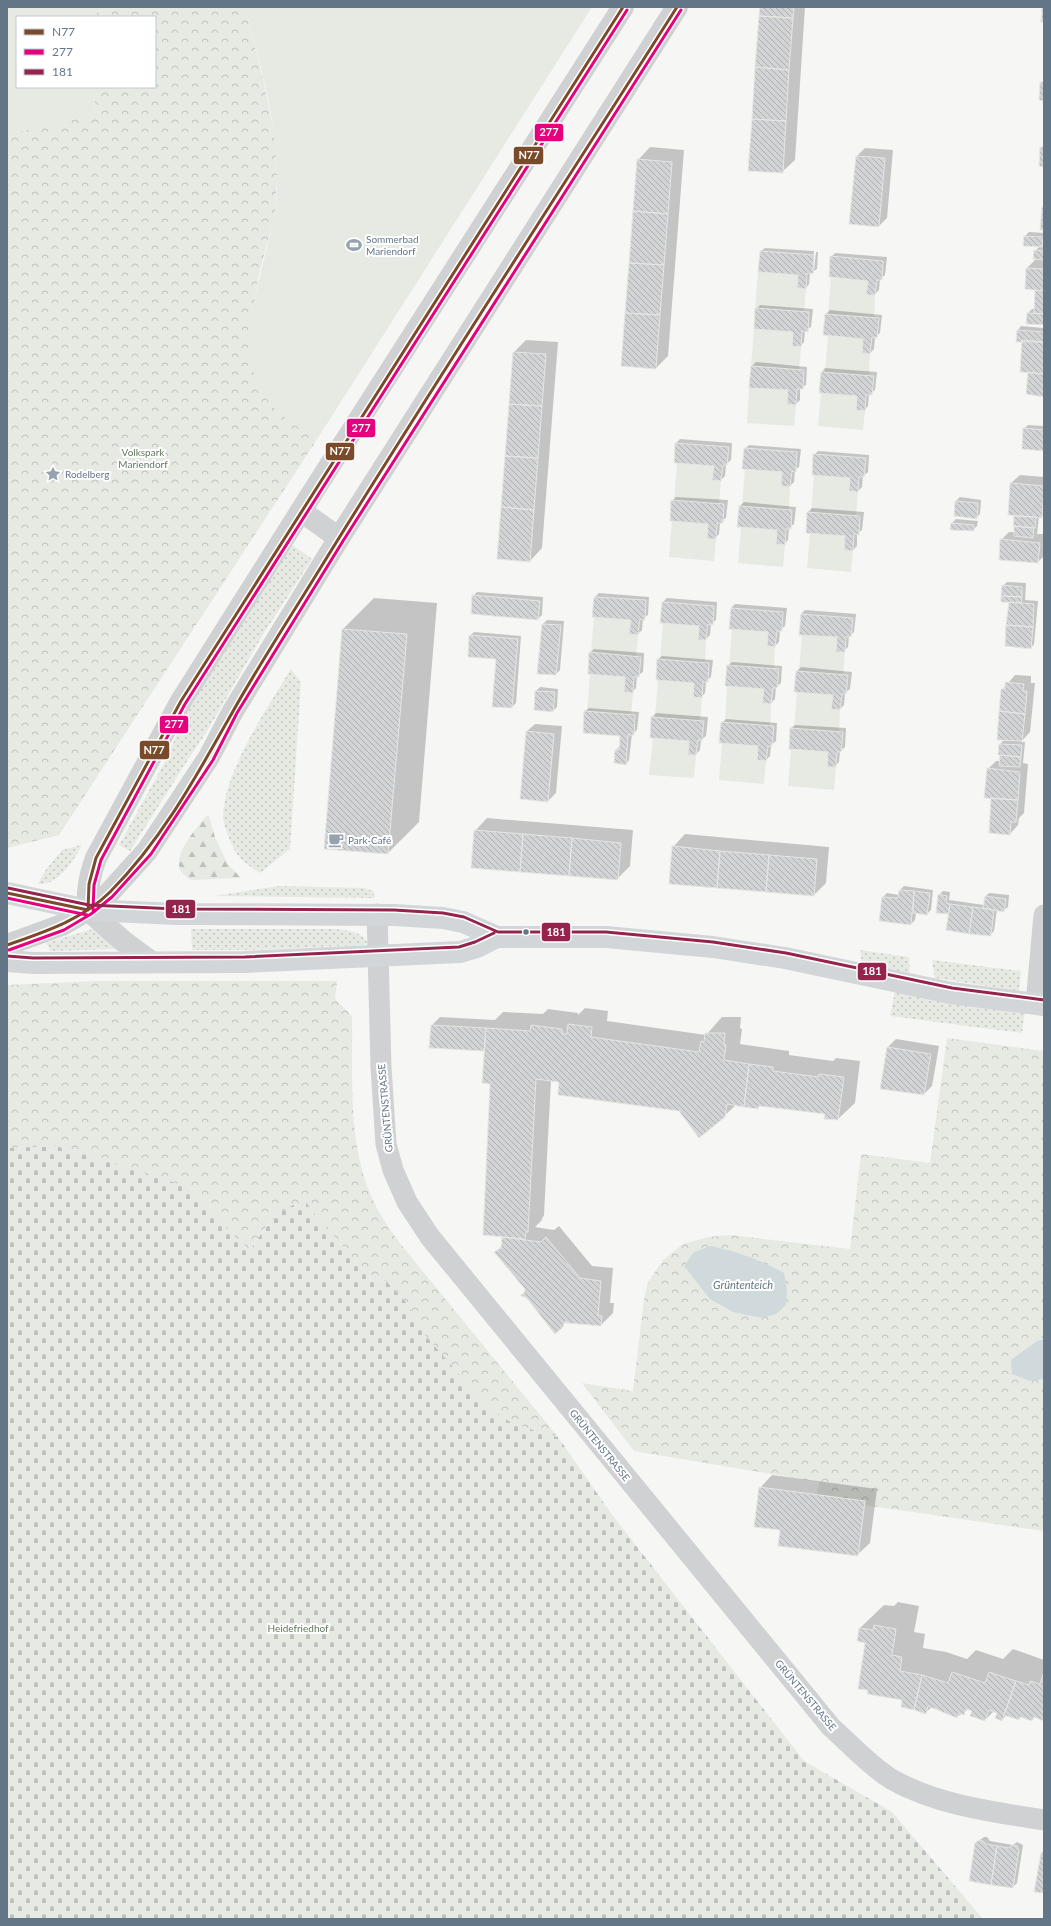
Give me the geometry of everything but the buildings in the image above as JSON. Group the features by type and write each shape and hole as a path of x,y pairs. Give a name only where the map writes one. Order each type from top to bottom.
{"main road":[{"path":"7,893 88,910 176,914 377,914 443,918 463,922 498,937 606,937 713,947 785,958 951,993 1040,1005"},
{"path":"7,961 32,963 150,961 245,962 460,952 477,947 498,937"}],"street":[{"path":"150,961 123,941 88,910 87,892 89,877 96,858 182,701 301,510 623,7"},
{"path":"7,945 62,925 88,910 109,893 147,851 209,756 233,711 339,538 677,7"},
{"path":"301,510 339,538"},
{"name":"GRÜNTENSTRASSE","path":"377,914 381,1066 386,1144 393,1170 407,1202 430,1237 831,1727 891,1778 922,1793 952,1803 986,1811 1044,1820"},
{"path":"1040,1005 1044,915"}],"green space":[{"path":"7,7 97,7 97,16 16,16 16,88 95,88 94,115 7,134"},
{"name":"Volkspark Mariendorf","path":"97,7 245,7 263,79 276,142 277,177 275,215 259,274 252,317 251,352 254,373 261,390 278,411 316,441 59,835 7,848 7,134 94,115 95,88 156,88 156,16 97,16"},
{"name":"Sommerbad Mariendorf","path":"245,7 592,7 316,441 278,412 261,390 253,371 250,349 251,327 254,303 275,210 277,176 271,112"},
{"path":"758,272 798,275 797,288 806,289 804,312 755,308"},
{"path":"831,278 868,281 867,295 875,295 874,318 828,314"},
{"path":"754,329 793,332 792,346 801,347 799,370 751,366"},
{"path":"828,336 863,339 862,353 870,354 869,376 825,372"},
{"path":"749,388 788,390 787,404 796,405 794,426 747,423"},
{"path":"821,393 857,396 856,410 865,411 863,430 818,426"},
{"path":"677,463 714,466 712,480 721,481 719,504 674,500"},
{"path":"745,469 782,472 781,486 790,487 789,510 742,506"},
{"path":"814,475 850,478 849,491 858,492 856,516 811,512"},
{"path":"672,521 708,524 707,539 716,539 714,561 669,557"},
{"path":"741,527 777,530 776,544 785,545 783,567 738,563"},
{"path":"810,533 845,536 844,550 853,551 851,572 807,568"},
{"path":"291,544 312,559 262,636 206,733 130,851 119,845 166,760 191,700"},
{"path":"594,617 631,620 629,634 638,635 636,656 591,652"},
{"path":"663,623 699,626 698,640 706,640 705,663 660,659"},
{"path":"732,629 768,632 767,646 775,647 774,669 729,666"},
{"path":"802,635 837,637 836,652 845,652 843,675 799,671"},
{"path":"291,669 301,682 290,849 260,873 247,864 232,846 223,821 225,800 230,781 248,741"},
{"path":"590,674 625,677 633,693 631,715 587,711"},
{"path":"658,680 694,683 693,697 702,698 700,721 655,717"},
{"path":"727,686 764,689 762,703 771,704 770,726 725,723"},
{"path":"797,692 833,695 831,709 840,710 839,732 794,728"},
{"path":"653,738 689,741 688,755 696,755 694,778 649,775"},
{"path":"722,743 758,746 757,760 766,761 764,784 719,780"},
{"path":"791,750 828,752 827,766 836,767 834,790 788,786"},
{"path":"206,816 209,816 215,837 227,863 241,878 192,880 183,874 179,866 183,849 194,831"},
{"path":"82,845 75,858 59,876 45,884 38,884 45,871 62,850"},
{"path":"279,886 365,888 373,891 375,898 214,896"},
{"path":"99,927 115,946 114,949 51,951 46,943"},
{"path":"191,929 337,929 358,934 367,942 365,945 249,950 192,950"},
{"path":"860,950 909,957 910,973 862,964"},
{"path":"932,960 1021,971 1019,991 935,978"},
{"path":"96,981 337,981 335,999 352,1016 352,1085 355,1132 358,1154 364,1177 375,1205 403,1247 558,1437 513,1424 485,1405 421,1330 409,1305 386,1281 373,1280 321,1222 306,1202 288,1207 280,1212 266,1226 250,1250 238,1240 189,1187 57,1146 7,1148 7,985"},
{"path":"895,991 1025,1012 1022,1033 890,1016"},
{"path":"947,1038 1044,1051 1044,1531 864,1505 817,1495 819,1482 634,1451 582,1383 633,1391 644,1299 648,1282 663,1260 683,1244 708,1237 731,1235 850,1249 861,1154 930,1163"},
{"name":"Heidefriedhof","path":"57,1146 189,1187 238,1240 250,1250 273,1219 280,1213 288,1207 306,1202 321,1222 373,1280 386,1281 409,1305 413,1316 513,1424 558,1437 610,1512 804,1761 892,1812 983,1919 7,1919 7,1148"}],"water":[{"name":"Grüntenteich","path":"711,1246 749,1257 784,1273 787,1289 786,1305 776,1314 762,1318 733,1312 710,1299 684,1266 694,1252"},
{"path":"1044,1339 1044,1379 1030,1381 1012,1374 1011,1360 1037,1341"}],"transit line":[{"name":"N77","path":"88,910 89,884 96,858 181,701 623,7"},
{"name":"N77","path":"7,945 75,918 99,902 129,872 162,829 192,783 243,694 365,497 677,7"},
{"name":"277","path":"93,910 94,885 101,860 185,704 627,10"},
{"name":"277","path":"9,950 64,930 91,914 112,897 151,854 213,760 237,713 343,541 681,10"},
{"name":"181","path":"8,888 89,905 176,909 394,910 443,913 464,917 498,932 606,932 713,942 786,953 952,988 1044,1000"},
{"name":"N77","path":"7,893 88,910"},
{"name":"277","path":"7,898 87,915"},
{"name":"181","path":"7,956 33,958 245,957 459,947 475,942 494,933"}],"place":[{"name":"Sommerbad Mariendorf","path":"354,245"},
{"name":"Rodelberg","path":"53,474"},
{"name":"Park-Café","path":"336,840"}]}
